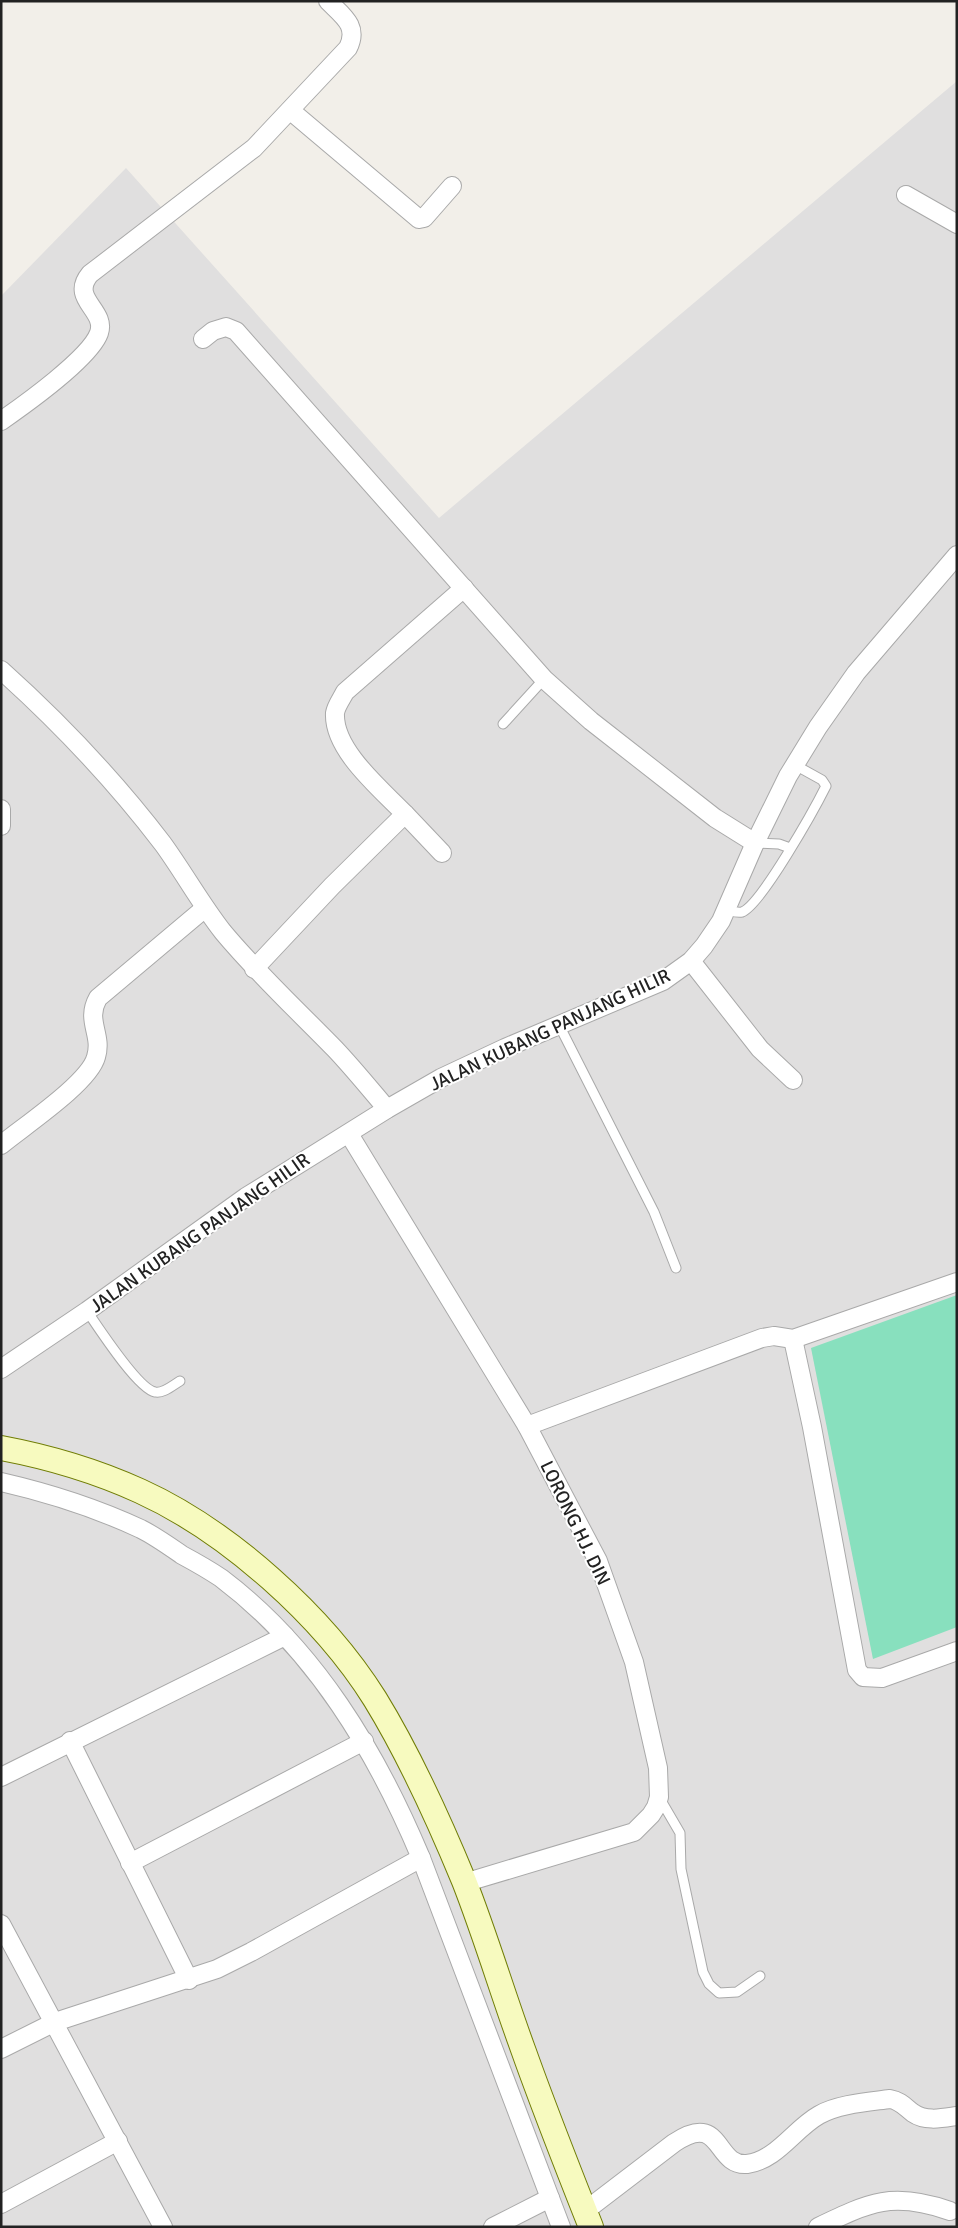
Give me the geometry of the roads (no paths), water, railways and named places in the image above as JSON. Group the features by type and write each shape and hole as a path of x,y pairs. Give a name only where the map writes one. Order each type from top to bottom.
{"main road":[{"path":"1,1448 85,1468 141,1491 183,1514 246,1558 300,1607 342,1654 374,1698 434,1812 464,1882 557,2140 588,2219"}],"street":[{"path":"1,421 78,359 95,340 100,324 83,290 85,280 90,274 254,148 291,112 340,59 353,37 351,26 328,1"},
{"path":"291,112 419,219 424,218 452,186"},
{"path":"906,195 957,224"},
{"path":"203,339 213,332 226,327 236,331 544,679 591,721 715,818 755,843"},
{"name":"JALAN KUBANG PANJANG HILIR","path":"1,1369 87,1311 246,1197 387,1109 441,1078 663,981 691,961 704,946 726,910 755,843 795,765 818,727 856,673 957,555"},
{"path":"442,853 347,751 336,730 335,711 346,692 464,588"},
{"path":"1,670 38,702 131,803 164,846 205,908 254,969 336,1051 387,1109"},
{"path":"1,809 1,826"},
{"path":"254,969 332,886 405,814"},
{"path":"1,1145 58,1100 93,1066 98,1044 92,1013 98,998 205,908"},
{"path":"691,961 760,1049 794,1080"},
{"name":"LORONG HJ. DIN","path":"349,1134 527,1426 598,1561 634,1662 658,1768 659,1797"},
{"path":"527,1426 762,1338 774,1336 793,1339 957,1282"},
{"path":"793,1339 812,1427 858,1670 863,1677 882,1678 957,1651"},
{"path":"1,1482 52,1494 141,1529 221,1578 285,1636 322,1680 379,1766 421,1858 561,2227"},
{"path":"1,1777 70,1741 285,1636"},
{"path":"70,1741 189,1980"},
{"path":"130,1862 364,1741"},
{"path":"464,1882 634,1832 651,1815 659,1797"},
{"path":"1,2049 54,2022 189,1980 252,1952 421,1858"},
{"path":"2,1925 163,2227"},
{"path":"588,2219 674,2143 685,2135 699,2131 708,2134 736,2162 745,2164 759,2160 776,2151 819,2115 832,2110 890,2098 898,2100 913,2113 924,2118 957,2116"},
{"path":"532,2151 557,2140"},
{"path":"1,2204 118,2141"},
{"path":"493,2227 550,2198"},
{"path":"818,2227 874,2203 902,2199 924,2202 950,2211"}],"lane":[{"path":"503,724 544,679"},
{"path":"726,910 742,912 751,906 790,848 826,786 822,780 795,765"},
{"path":"755,843 779,844 790,848"},
{"path":"559,1025 654,1212 676,1268"},
{"path":"87,1311 139,1382 154,1392 161,1392 180,1381"},
{"path":"659,1797 680,1833 681,1869 703,1972 709,1984 719,1993 737,1992 760,1976"}]}
